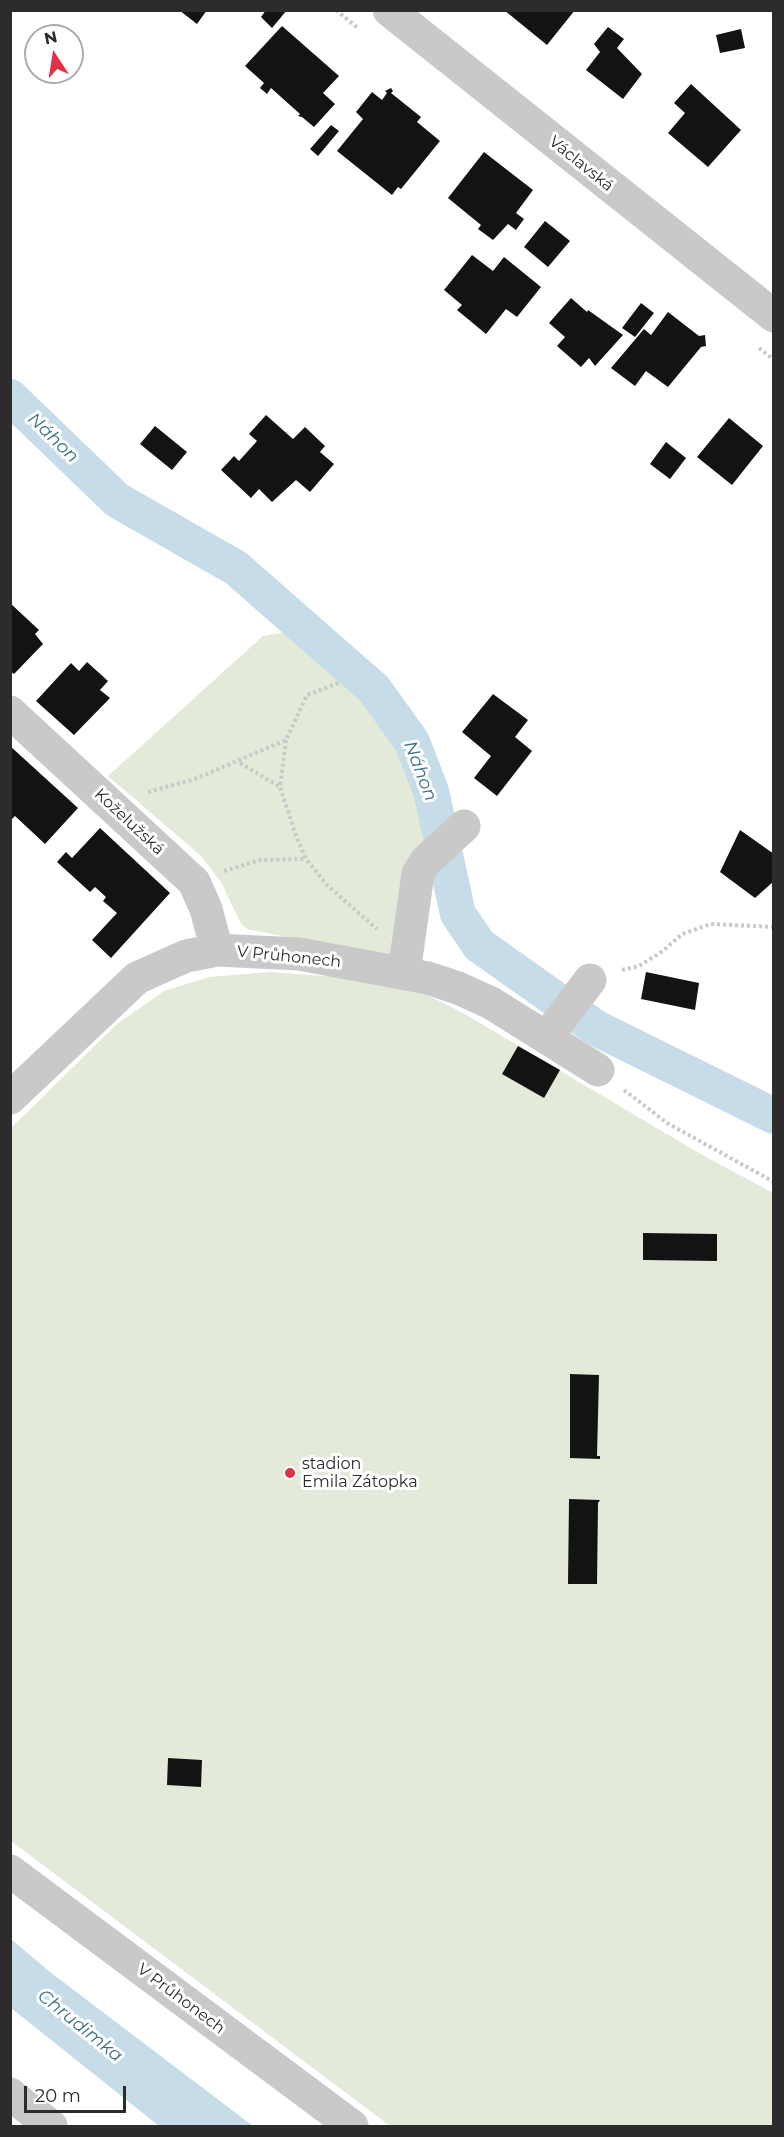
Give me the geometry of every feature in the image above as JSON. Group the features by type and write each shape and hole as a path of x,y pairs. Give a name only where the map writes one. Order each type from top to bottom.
{"street":[{"name":"Václavská","path":"389,10 774,316"},
{"name":"Koželužská","path":"10,712 194,882 206,909 217,950"},
{"path":"405,963 414,885 426,861 464,826"},
{"name":"V Průhonech","path":"10,1098 137,978 186,956 217,950 405,963 552,1028 598,1070"},
{"path":"552,1028 590,980"},
{"name":"V Průhonech","path":"10,1871 352,2127"},
{"path":"10,2094 40,2124"}],"path":[{"path":"341,682 307,695 286,740 280,787 296,836 306,858 328,886 405,963"},
{"path":"146,792 195,779 286,740"},
{"path":"239,762 280,787"},
{"path":"218,873 260,860 306,858"},
{"path":"590,980 639,966 663,951 682,934 711,924 774,927"},
{"path":"598,1070 668,1124 774,1182"}],"green space":[{"path":"292,631 364,695 404,755 420,802 429,844 392,958 247,929 241,924 221,882 201,856 108,776 263,636"},
{"path":"270,972 351,978 423,993 463,1013 697,1152 773,1193 773,2126 390,2126 11,1841 11,1128 117,1024 164,991 209,977"}],"water":[{"name":"Chrudimka","path":"11,1939 50,1972 253,2126 159,2126 11,2008"}],"building":[{"path":"179,10 207,10 197,24"},
{"path":"266,10 287,10 272,28 261,17"},
{"path":"504,10 575,10 547,45"},
{"path":"282,26 339,76 323,93 335,104 314,127 298,116 300,114 271,88 267,94 260,88 264,83 245,66"},
{"path":"608,27 624,39 617,48 642,74 623,99 586,70 600,52 594,44"},
{"path":"741,29 745,48 720,53 716,35"},
{"path":"691,84 741,130 708,167 668,133 685,113 674,103"},
{"path":"391,88 393,91 391,93 421,117 417,122 440,141 401,189 398,187 392,195 337,151 363,119 356,112 372,92 382,100 387,93 385,91"},
{"path":"331,125 339,131 318,156 310,149"},
{"path":"484,152 533,190 516,213 524,219 516,230 508,224 493,240 478,229 481,225 448,198"},
{"path":"545,221 570,241 548,267 524,247"},
{"path":"472,255 493,271 504,257 541,287 517,317 506,309 486,334 457,310 462,305 444,290"},
{"path":"571,298 587,312 588,310 623,335 595,366 589,358 581,367 557,346 565,337 549,323"},
{"path":"641,303 654,313 635,337 622,328"},
{"path":"668,312 699,336 705,335 706,346 701,347 668,387 646,371 635,386 611,368 644,329 651,335"},
{"path":"266,415 293,439 305,427 325,446 320,452 334,464 310,492 296,480 272,502 259,489 251,498 221,470 234,456 239,461 257,441 249,434"},
{"path":"729,418 763,446 732,485 697,457"},
{"path":"155,426 187,452 172,470 140,444"},
{"path":"666,442 686,458 670,479 650,464"},
{"path":"10,603 39,630 35,634 43,644 14,674 10,671"},
{"path":"87,662 108,681 100,690 110,698 74,735 36,701 71,663 79,671"},
{"path":"493,694 528,720 515,737 532,751 497,796 474,778 491,756 462,732"},
{"path":"10,746 78,808 45,844 15,816 10,821"},
{"path":"100,828 170,893 111,958 92,940 117,913 103,901 106,897 95,887 90,892 57,862 66,852 72,858"},
{"path":"740,830 774,854 774,881 755,898 720,872"},
{"path":"646,972 699,983 695,1010 641,999"},
{"path":"518,1046 560,1070 544,1098 502,1074"},
{"path":"643,1233 717,1234 717,1261 643,1260"},
{"path":"570,1374 599,1375 597,1456 600,1456 600,1459 570,1458"},
{"path":"569,1499 600,1500 598,1503 597,1584 568,1584"},
{"path":"168,1758 202,1760 201,1787 167,1785"}],"waterway":[{"name":"Náhon","path":"10,397 117,500 236,568 374,689 412,742 431,791 458,914 479,945 596,1028 774,1116"}],"place":[{"name":"stadion Emila Zátopka","path":"290,1473"}]}
